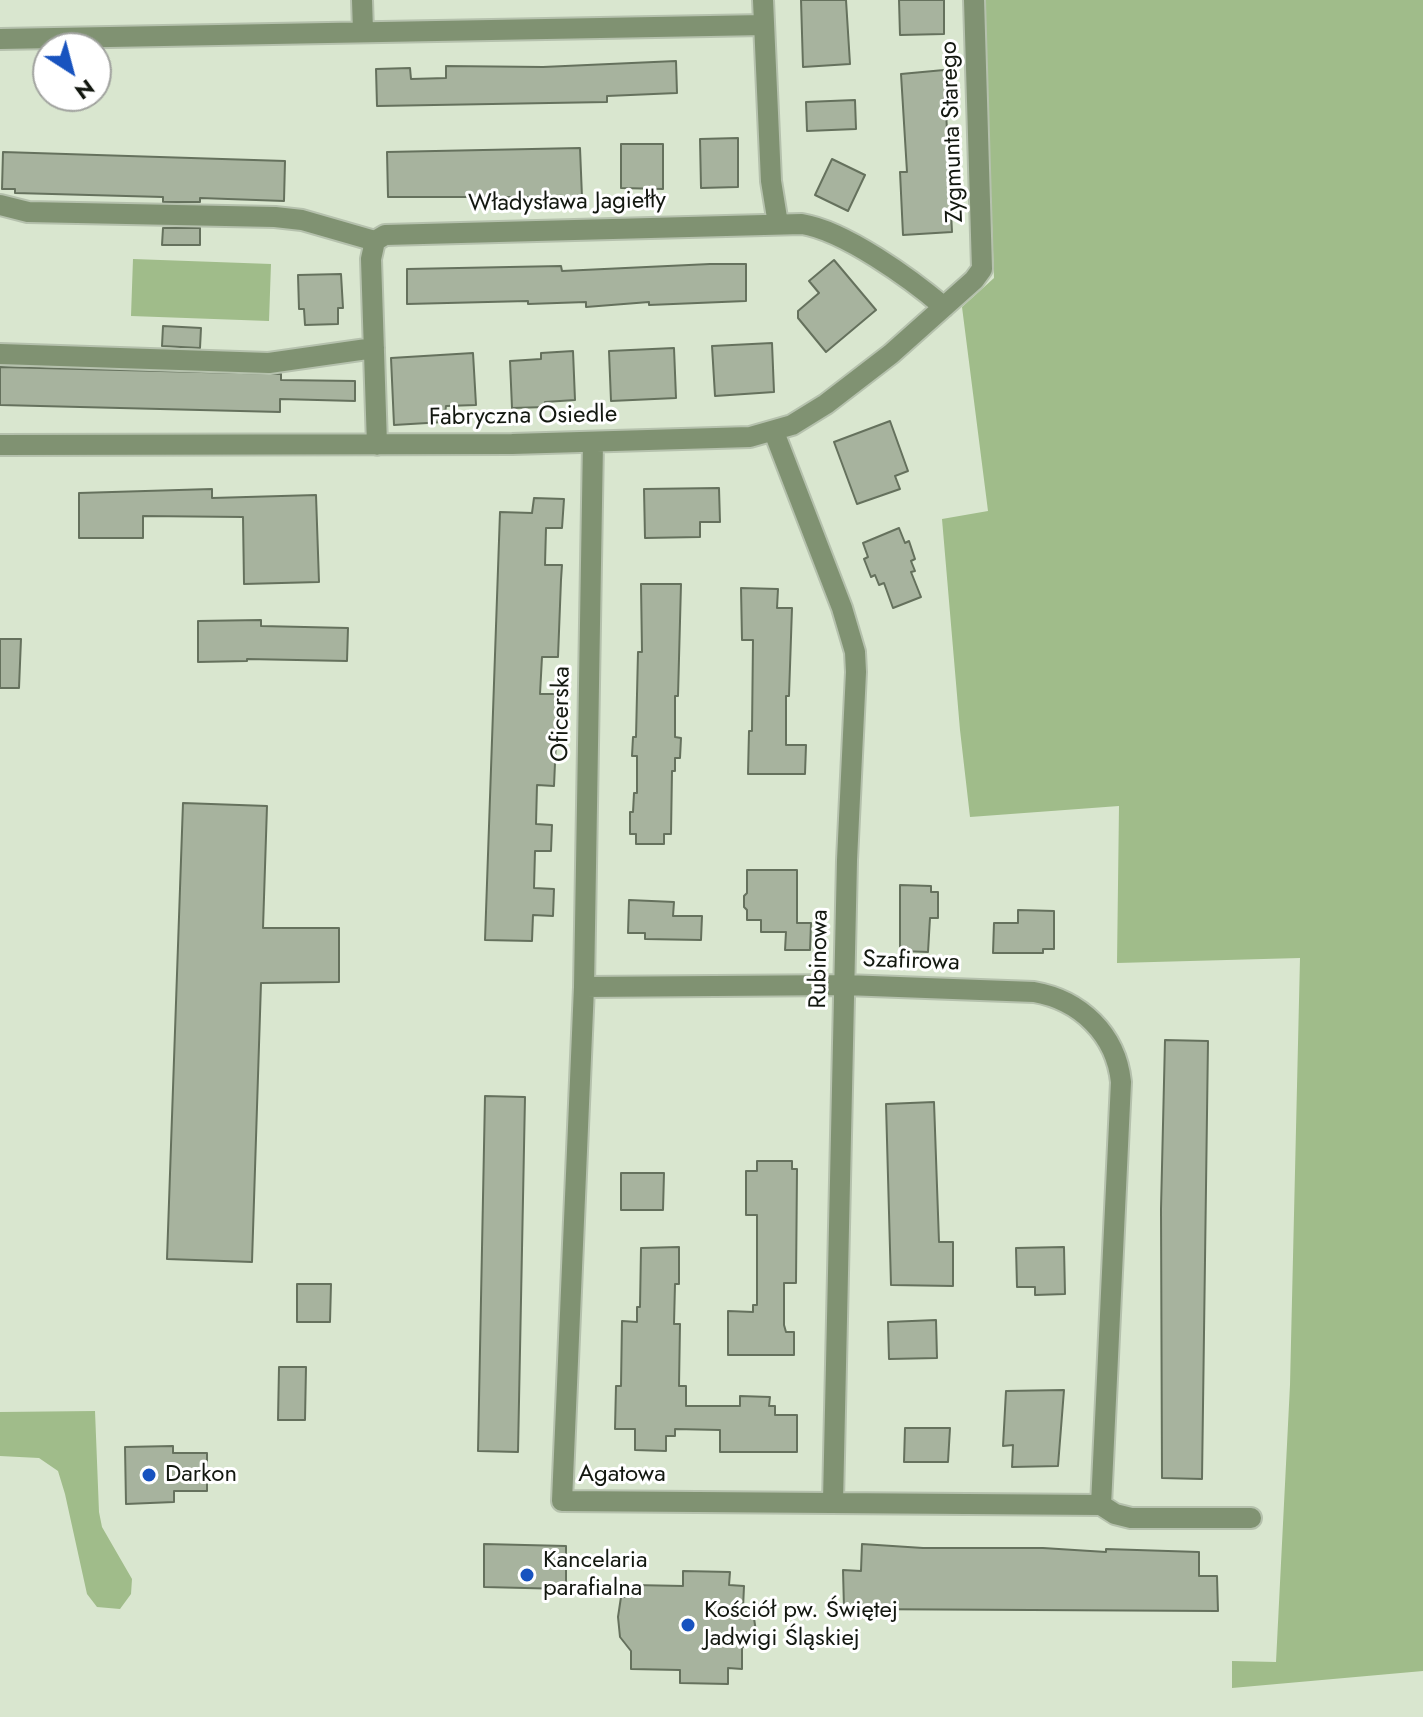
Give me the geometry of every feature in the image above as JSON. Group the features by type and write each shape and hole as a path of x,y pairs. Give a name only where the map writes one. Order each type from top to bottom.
{"street":[{"path":"362,0 363,31"},
{"path":"763,0 771,181 778,224"},
{"name":"Zygmunta Starego","path":"974,0 983,262"},
{"path":"0,39 764,25"},
{"path":"0,205 28,212 275,217 302,220 375,241 371,259 377,445"},
{"name":"Władysława Jagiełły","path":"375,241 389,234 808,225 826,231 893,269 944,307"},
{"name":"Fabryczna Osiedle","path":"0,445 593,442 734,438 774,432 810,414 854,383 978,276 983,262"},
{"path":"0,354 281,363 374,348"},
{"name":"Rubinowa","path":"774,432 842,608 855,652 833,1502"},
{"name":"Oficerska","path":"584,987 593,442"},
{"name":"Szafirowa","path":"584,987 845,985 1034,992 1060,999 1087,1015 1112,1047 1121,1082 1101,1505"},
{"name":"Agatowa","path":"584,987 562,1501 1101,1505 1115,1514 1131,1518 1251,1518"}],"green space":[{"path":"984,0 1423,0 1423,1671 1232,1688 1232,1661 1276,1662 1290,1385 1300,958 1117,963 1119,806 970,817 942,519 988,511 962,307 994,278"},
{"path":"133,259 271,264 269,321 131,316"},
{"path":"95,1411 102,1527 132,1579 131,1594 120,1609 97,1607 87,1594 58,1471 39,1458 0,1456 0,1412"}],"building":[{"path":"801,0 846,0 850,64 803,67"},
{"path":"899,0 944,0 944,34 900,35"},
{"path":"676,61 677,93 607,96 607,102 377,106 376,69 410,68 411,79 446,78 446,66 543,67"},
{"path":"944,70 952,232 903,235 900,172 907,172 901,74"},
{"path":"855,100 856,129 807,131 806,102"},
{"path":"738,138 738,187 701,188 700,139"},
{"path":"621,144 663,144 663,189 621,188"},
{"path":"580,148 582,197 388,197 387,152"},
{"path":"3,152 285,161 284,201 200,198 200,202 163,202 163,197 15,193 15,189 2,189"},
{"path":"832,159 865,175 848,211 815,195"},
{"path":"163,228 200,228 200,245 162,245"},
{"path":"834,260 876,310 826,352 798,318 798,311 819,293 809,281"},
{"path":"746,264 746,301 649,305 649,302 586,307 586,302 528,304 528,301 407,304 407,269 561,266 562,271"},
{"path":"341,274 343,308 338,308 338,324 305,325 304,309 299,309 298,275"},
{"path":"163,326 201,328 200,348 162,346"},
{"path":"772,343 774,392 715,396 712,346"},
{"path":"674,348 676,398 611,401 609,351"},
{"path":"573,351 575,400 545,402 546,407 512,408 510,361 541,359 541,353"},
{"path":"473,353 476,405 446,406 444,422 394,425 391,358"},
{"path":"0,367 281,374 281,380 355,381 355,401 280,399 280,412 0,405"},
{"path":"890,421 908,471 895,476 900,489 857,504 834,442"},
{"path":"719,488 720,522 700,522 700,537 645,538 644,489"},
{"path":"212,489 212,498 316,495 319,582 244,584 243,517 143,516 143,538 79,538 79,493"},
{"path":"534,498 564,499 562,528 546,528 545,565 562,565 558,657 542,657 540,694 558,694 554,786 537,785 536,824 552,825 551,851 535,851 534,888 554,889 553,916 533,915 532,941 485,940 500,512 532,513"},
{"path":"899,528 905,543 909,541 915,559 911,561 915,571 911,572 921,597 893,608 884,583 879,585 875,575 871,577 864,559 868,557 863,543"},
{"path":"641,584 681,584 678,696 675,696 675,737 681,738 680,758 675,758 675,771 672,771 671,834 664,834 664,844 636,844 636,834 630,834 630,812 633,812 634,793 637,793 637,756 632,756 633,737 636,737 638,652 642,652"},
{"path":"741,588 778,589 777,608 792,608 786,745 806,745 805,774 748,774 753,640 742,640"},
{"path":"261,620 261,626 348,628 347,661 247,659 198,662 198,621"},
{"path":"0,639 21,639 19,688 0,688"},
{"path":"183,803 267,806 263,928 339,928 339,982 261,983 252,1262 167,1259"},
{"path":"747,870 797,870 797,923 811,923 810,950 785,950 786,932 761,932 761,920 747,920 744,896 747,893"},
{"path":"900,885 931,886 931,892 938,892 938,918 930,918 928,952 900,951"},
{"path":"629,900 674,902 673,916 702,916 701,940 645,939 645,933 628,933"},
{"path":"1018,910 1054,911 1054,949 1043,949 1043,953 993,953 994,923 1018,923"},
{"path":"1165,1040 1208,1041 1202,1479 1162,1478 1161,1209"},
{"path":"485,1096 525,1097 518,1452 478,1451"},
{"path":"934,1102 939,1242 953,1242 953,1286 891,1285 886,1104"},
{"path":"757,1161 792,1161 792,1169 797,1169 796,1283 784,1283 784,1325 786,1332 794,1332 794,1355 728,1355 728,1311 753,1312 753,1305 757,1305 757,1215 746,1215 746,1171 757,1171"},
{"path":"621,1173 664,1173 663,1210 621,1210"},
{"path":"679,1247 674,1324 680,1324 679,1386 686,1386 686,1406 740,1406 740,1396 770,1397 769,1406 775,1406 775,1415 797,1415 797,1452 720,1452 720,1430 675,1429 675,1436 666,1436 666,1451 635,1450 635,1429 615,1429 616,1386 621,1386 622,1321 637,1322 641,1248"},
{"path":"1064,1247 1065,1294 1035,1295 1035,1287 1017,1287 1016,1248"},
{"path":"297,1284 331,1284 330,1322 297,1322"},
{"path":"936,1320 937,1358 889,1359 888,1322"},
{"path":"279,1367 306,1367 305,1420 278,1420"},
{"path":"1064,1390 1058,1466 1012,1467 1013,1445 1003,1446 1006,1391"},
{"path":"905,1428 950,1428 948,1462 904,1462"},
{"name":"Darkon","path":"173,1446 173,1453 207,1453 207,1491 174,1491 174,1502 126,1504 125,1447"},
{"path":"484,1544 566,1546 566,1589 484,1587"},
{"path":"862,1544 923,1548 1199,1552 1199,1576 1217,1576 1218,1611 844,1609 843,1570 861,1571"},
{"name":"Kościół pw. Świętej Jadwigi Śląskiej","path":"683,1571 730,1572 729,1585 744,1586 743,1609 754,1618 756,1632 755,1637 742,1648 742,1669 728,1668 728,1684 680,1683 680,1670 631,1669 631,1651 620,1637 618,1617 621,1597 627,1597 633,1585 683,1586"}],"place":[{"name":"Darkon","path":"149,1475"},
{"name":"Kancelaria parafialna","path":"527,1575"},
{"name":"Kościół pw. Świętej Jadwigi Śląskiej","path":"688,1625"}]}
